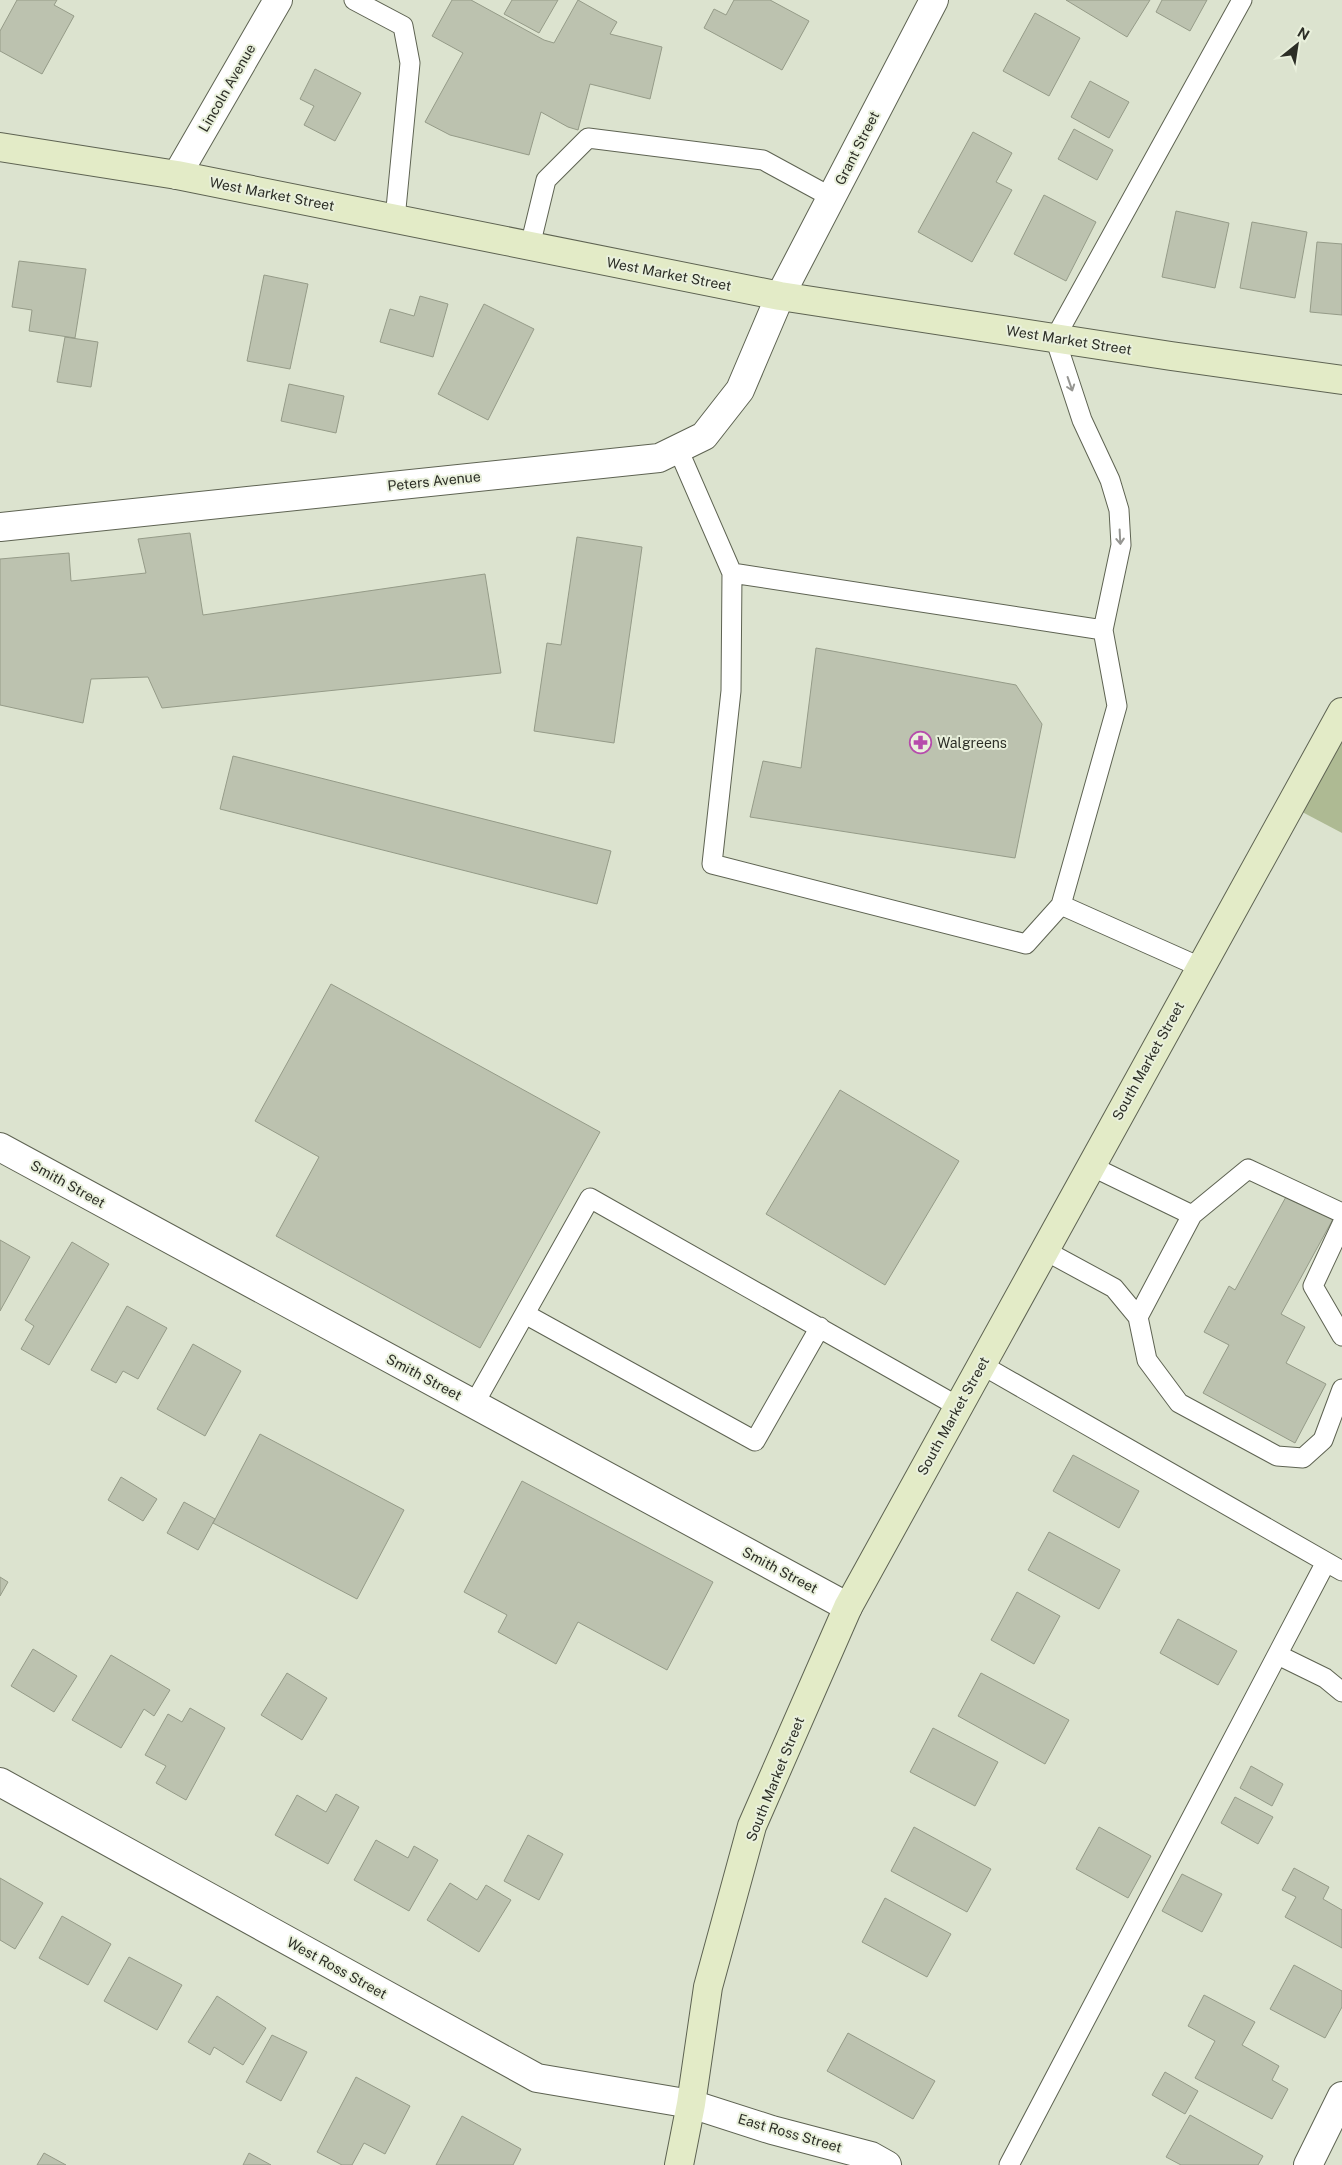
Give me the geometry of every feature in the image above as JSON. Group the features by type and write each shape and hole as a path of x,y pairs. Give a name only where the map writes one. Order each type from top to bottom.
{"main road":[{"name":"West Market Street","path":"0,147 176,175 780,296 1342,380"},
{"name":"South Market Street","path":"679,2165 691,2104 708,1987 752,1826 848,1607 1342,712"}],"street":[{"name":"Lincoln Avenue","path":"176,175 278,0"},
{"name":"Grant Street","path":"780,296 934,0"},
{"name":"Peters Avenue","path":"0,527 659,458 704,436 740,390 780,296"},
{"name":"Smith Street","path":"0,1147 848,1607"},
{"name":"West Ross Street","path":"0,1782 537,2078 691,2104"},
{"path":"1308,2165 1342,2096"},
{"name":"East Ross Street","path":"691,2104 772,2130 871,2156 887,2165"}],"lane":[{"path":"354,0 403,26 410,62 395,219"},
{"path":"678,449 732,573 731,691 712,864 1026,944 1061,905 1118,706 1103,630 1121,545 1119,510 1110,480 1082,420 1055,338 1242,0"},
{"path":"530,246 546,180 588,138 762,160 831,198"},
{"path":"732,573 1103,630"},
{"path":"1061,905 1200,967"},
{"path":"1091,1166 1192,1215"},
{"path":"1138,1316 1192,1215 1248,1169 1342,1214"},
{"path":"474,1404 590,1198 958,1407"},
{"path":"1342,1224 1313,1286 1342,1336"},
{"path":"1044,1250 1114,1288 1138,1316 1147,1360 1179,1403 1277,1456 1303,1458 1322,1440 1342,1389"},
{"path":"525,1314 755,1441 820,1327"},
{"path":"982,1365 1334,1567 1278,1655 1009,2165"},
{"path":"1278,1655 1325,1678 1342,1692"}],"green space":[{"path":"1342,712 1342,833 1289,805"}],"building":[{"path":"17,0 57,0 54,5 74,16 42,74 0,51 0,31"},
{"path":"452,0 471,0 544,40 554,43 578,0 617,22 610,34 662,47 650,99 590,84 578,130 568,127 541,112 529,155 450,135 425,122 463,53 432,36"},
{"path":"512,0 558,0 539,33 504,14"},
{"path":"734,0 770,0 809,21 782,70 704,28 714,9 726,15"},
{"path":"1066,0 1150,0 1127,37"},
{"path":"1162,0 1207,0 1190,31 1156,12"},
{"path":"1035,13 1080,38 1049,96 1003,71"},
{"path":"315,69 361,93 335,141 304,125 314,106 300,99"},
{"path":"1090,81 1129,102 1109,138 1071,117"},
{"path":"1074,129 1113,150 1097,180 1058,159"},
{"path":"973,132 1012,153 996,182 1012,190 972,262 918,232"},
{"path":"1044,195 1096,222 1066,281 1014,254"},
{"path":"1176,211 1229,223 1215,288 1162,277"},
{"path":"1252,222 1307,232 1295,298 1240,288"},
{"path":"1317,242 1342,244 1342,315 1310,312"},
{"path":"19,261 86,269 75,338 29,331 32,310 12,307"},
{"path":"264,275 308,284 290,369 247,361"},
{"path":"420,296 448,304 433,357 380,342 390,309 414,316"},
{"path":"484,304 534,329 488,420 438,394"},
{"path":"65,337 98,342 91,387 57,382"},
{"path":"289,384 344,396 336,433 281,421"},
{"path":"190,533 203,615 485,574 501,673 162,708 148,677 91,679 83,723 0,705 0,559 69,553 71,581 146,573 138,539"},
{"path":"577,537 642,547 614,743 534,731 547,643 561,645"},
{"name":"Walgreens","path":"816,648 1016,685 1042,724 1015,858 750,817 763,761 801,768"},
{"path":"233,756 611,851 597,904 220,809"},
{"path":"331,984 600,1132 480,1348 276,1236 319,1157 255,1121"},
{"path":"840,1090 959,1161 885,1285 766,1214"},
{"path":"1287,1195 1333,1219 1281,1314 1305,1327 1286,1363 1326,1384 1295,1443 1203,1393 1229,1345 1204,1332 1229,1286 1235,1290"},
{"path":"0,1240 30,1257 0,1311"},
{"path":"72,1242 109,1264 49,1365 21,1349 34,1326 25,1320"},
{"path":"127,1306 167,1328 138,1379 123,1371 116,1383 91,1370"},
{"path":"193,1344 241,1371 205,1436 157,1409"},
{"path":"260,1434 404,1510 357,1599 213,1523"},
{"path":"1073,1455 1139,1491 1119,1528 1053,1491"},
{"path":"121,1477 157,1499 143,1521 108,1500"},
{"path":"522,1481 713,1582 667,1670 578,1622 556,1664 498,1632 507,1615 464,1592"},
{"path":"184,1502 215,1519 198,1550 167,1533"},
{"path":"1049,1532 1120,1570 1099,1609 1028,1570"},
{"path":"0,1577 8,1582 0,1596"},
{"path":"1017,1592 1060,1616 1034,1664 991,1640"},
{"path":"1178,1619 1237,1651 1218,1685 1160,1653"},
{"path":"33,1649 77,1676 54,1712 11,1686"},
{"path":"111,1655 170,1690 154,1716 144,1709 121,1748 72,1720"},
{"path":"287,1673 327,1698 302,1740 261,1715"},
{"path":"981,1673 1069,1720 1045,1764 958,1716"},
{"path":"190,1708 225,1728 186,1800 156,1783 166,1766 145,1755 168,1714 182,1722"},
{"path":"933,1728 998,1762 975,1806 910,1772"},
{"path":"1251,1766 1283,1784 1272,1806 1240,1788"},
{"path":"336,1794 359,1807 328,1864 275,1835 297,1795 326,1812"},
{"path":"1235,1797 1273,1817 1258,1844 1221,1823"},
{"path":"914,1827 991,1869 967,1912 891,1871"},
{"path":"1099,1827 1151,1856 1128,1898 1076,1869"},
{"path":"528,1835 563,1854 539,1900 504,1881"},
{"path":"376,1840 408,1858 414,1846 438,1860 409,1911 354,1880"},
{"path":"1294,1868 1329,1887 1323,1899 1342,1910 1342,1948 1285,1917 1296,1897 1282,1890"},
{"path":"1182,1874 1222,1894 1202,1932 1162,1911"},
{"path":"0,1878 43,1903 15,1949 0,1940"},
{"path":"450,1883 477,1900 486,1885 511,1900 479,1952 427,1920"},
{"path":"885,1898 951,1934 927,1977 862,1942"},
{"path":"62,1916 111,1944 88,1985 39,1958"},
{"path":"129,1957 182,1985 157,2030 104,2001"},
{"path":"1294,1965 1342,1991 1342,2007 1325,2038 1270,2009"},
{"path":"1204,1995 1255,2022 1242,2045 1279,2066 1272,2080 1288,2089 1272,2119 1195,2078 1215,2041 1188,2026"},
{"path":"217,1996 266,2028 243,2065 214,2047 210,2055 188,2042"},
{"path":"848,2033 935,2081 913,2119 827,2071"},
{"path":"272,2035 307,2052 281,2101 246,2082"},
{"path":"1165,2072 1198,2091 1185,2114 1152,2095"},
{"path":"356,2077 410,2106 385,2154 364,2143 352,2165 342,2165 317,2152"},
{"path":"1190,2115 1263,2156 1258,2165 1181,2165 1166,2157"},
{"path":"462,2116 521,2149 513,2165 436,2165"},
{"path":"44,2153 66,2165 37,2165"},
{"path":"249,2153 271,2165 243,2165"}],"place":[{"name":"Walgreens","path":"921,743"}]}
